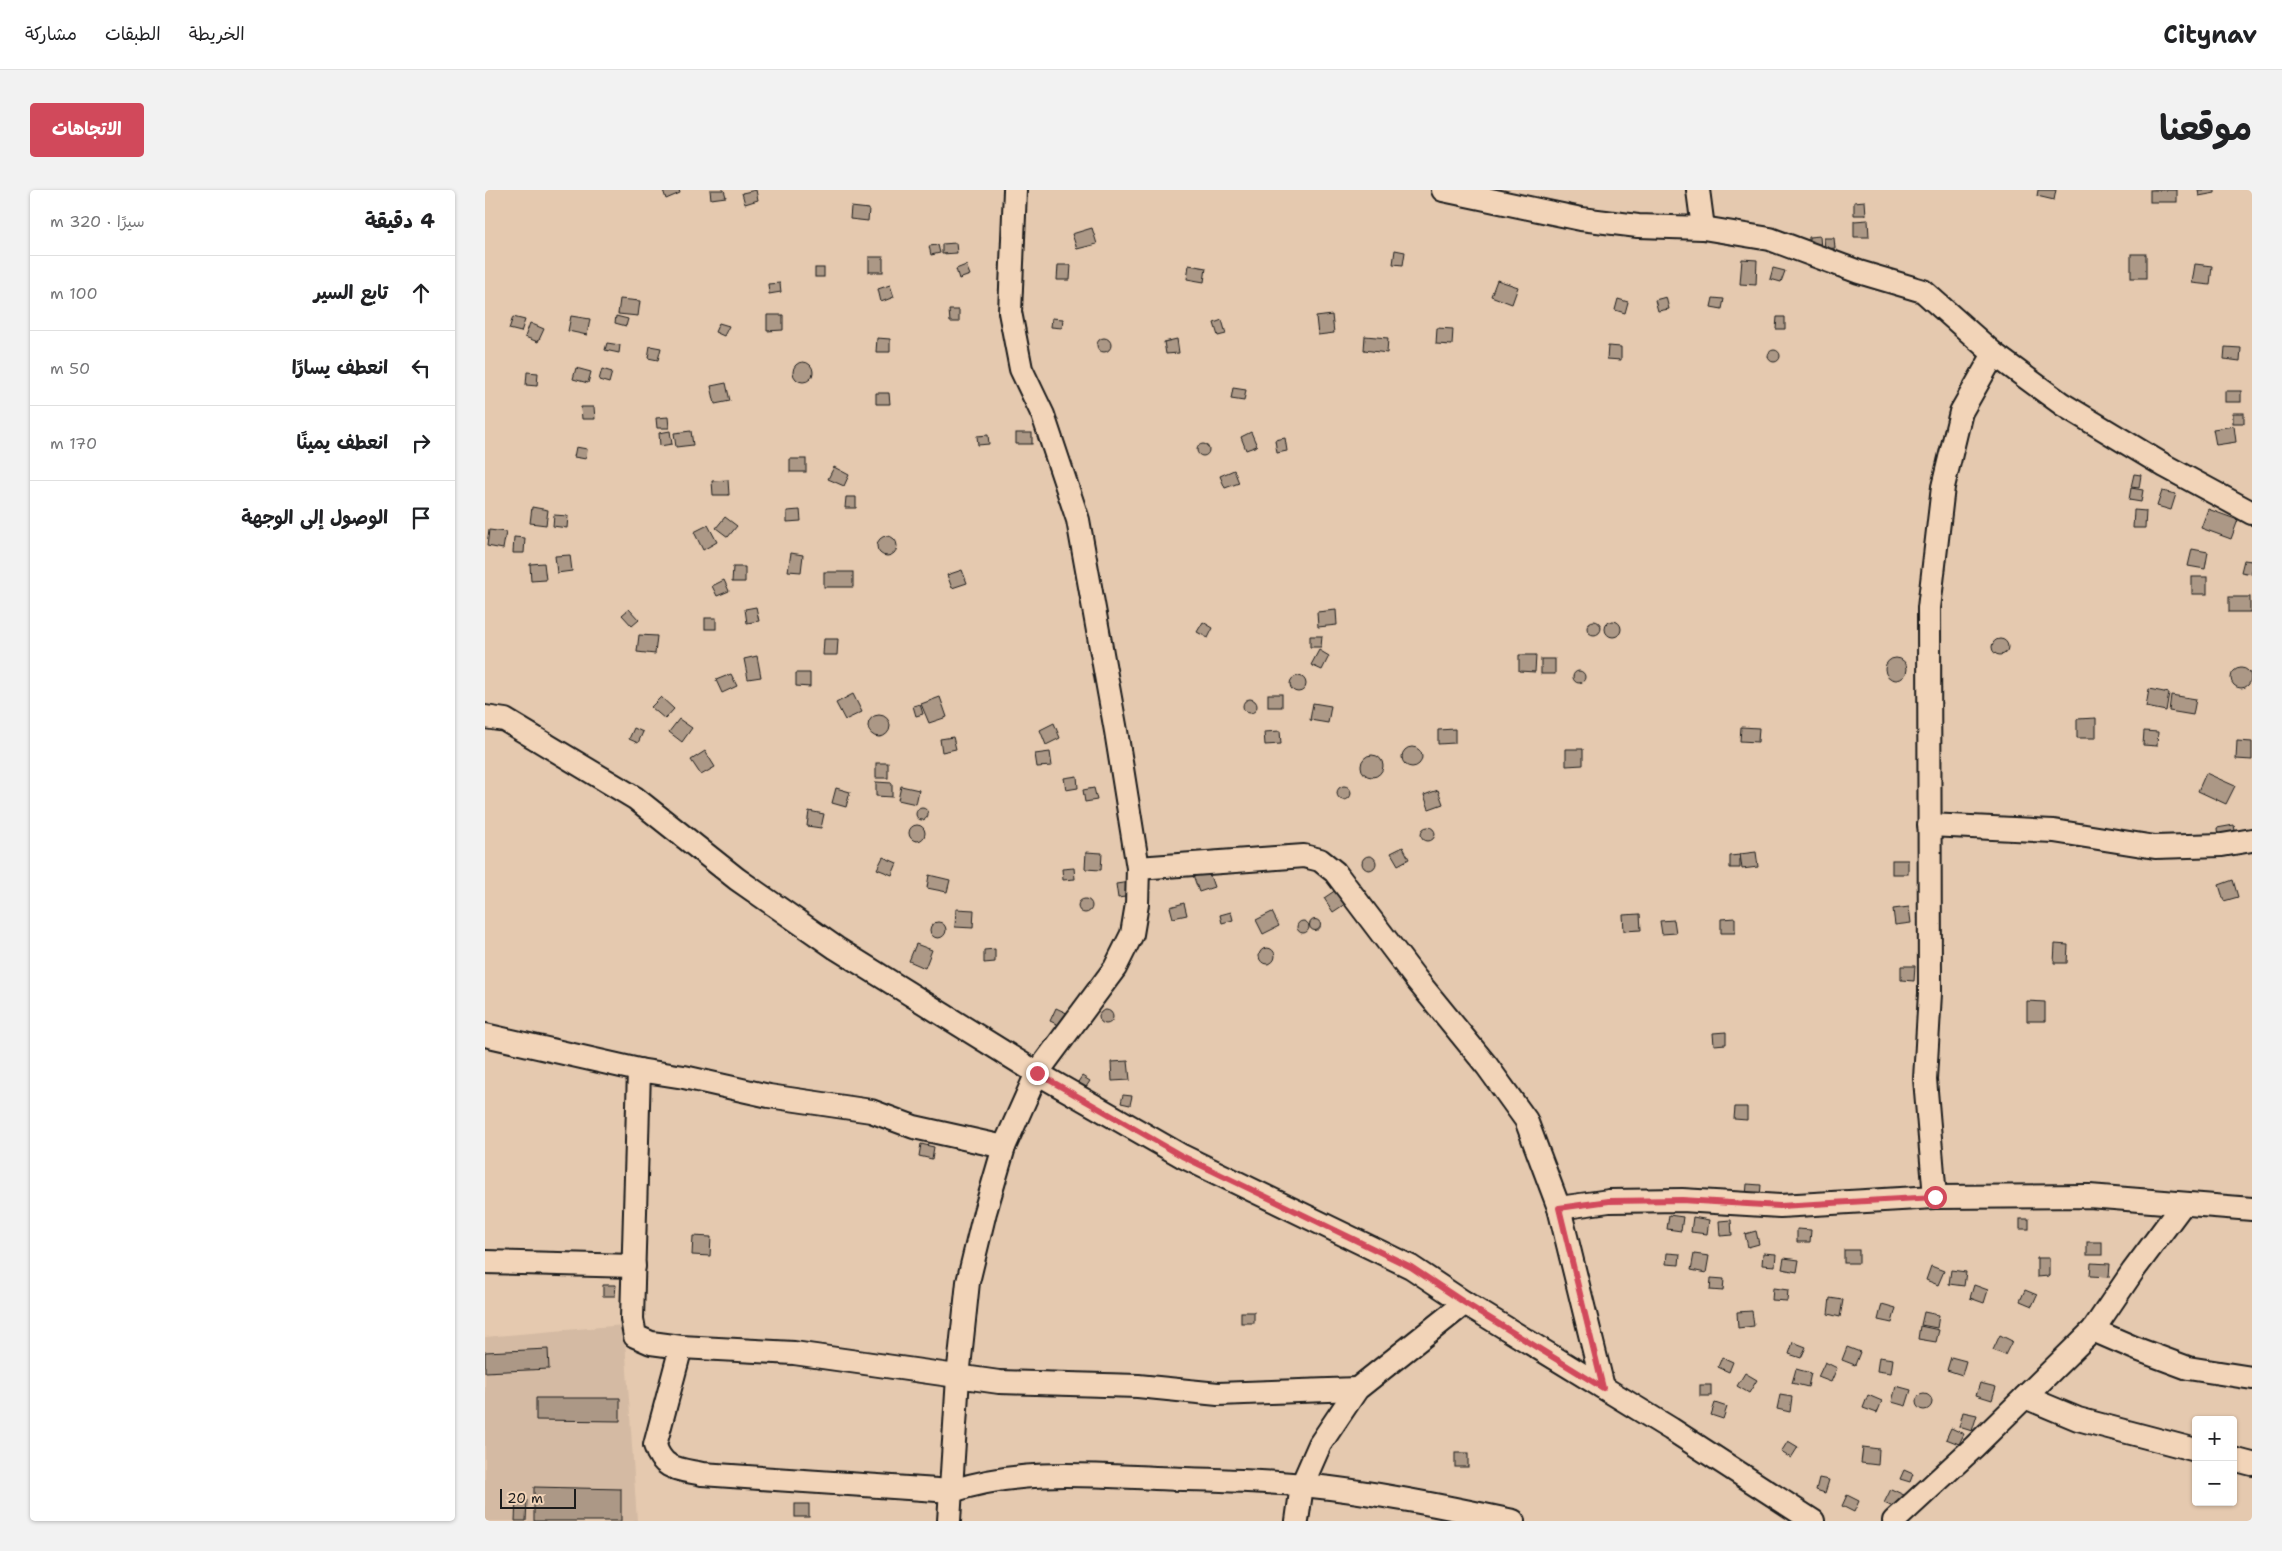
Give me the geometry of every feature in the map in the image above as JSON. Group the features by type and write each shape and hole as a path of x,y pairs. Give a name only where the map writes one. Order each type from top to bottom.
{"street":[{"path":"949,1521 958,1376 968,1282 985,1212 1005,1147 1037,1073 1115,968 1132,934 1137,904 1138,868 1116,731 1077,520 1043,415 1021,369 1010,312 1015,190"},
{"path":"1443,190 1581,219 1638,226 1703,228 1770,239 1859,272 1923,290 1993,354 2062,404 2165,466 2252,513"},
{"path":"1698,190 1703,228"},
{"path":"1935,1197 1925,1079 1930,993 1929,608 1943,487 1961,412 1993,354"},
{"path":"485,717 505,720 635,798 737,879 836,948 1037,1073 1182,1156 1411,1267 1465,1303 1813,1521"},
{"path":"1929,825 2054,831 2155,847 2221,845 2252,840"},
{"path":"1138,868 1304,856 1320,860 1335,872 1416,979 1487,1066 1526,1120 1559,1208 1603,1388"},
{"path":"485,1035 639,1070 684,1077 769,1096 871,1111 914,1127 1005,1147"},
{"path":"639,1070 632,1319 635,1336 651,1343 681,1347 794,1353 999,1382 1138,1386 1217,1394 1357,1389"},
{"path":"1559,1208 1609,1201 1682,1200 1780,1206 1935,1197 2089,1196 2252,1209"},
{"path":"1894,1521 2093,1330 2133,1271 2183,1204"},
{"path":"485,1262 634,1266"},
{"path":"1297,1521 1302,1484 1319,1444 1357,1389 1465,1303"},
{"path":"2093,1330 2188,1368 2252,1378"},
{"path":"681,1347 655,1445 658,1458 672,1467 702,1474 952,1491 979,1482 1008,1477 1073,1474 1302,1484 1450,1506 1513,1521"},
{"path":"2025,1397 2078,1419 2192,1449"},
{"path":"2237,1460 2252,1464"}],"shaded area":[{"path":"624,1325 637,1521 485,1521 485,1337"}],"building":[{"path":"663,190 679,190 680,193 666,199"},
{"path":"710,190 724,190 726,197 711,199"},
{"path":"756,190 758,200 745,204 742,193"},
{"path":"2038,190 2056,190 2054,200 2037,196"},
{"path":"2150,190 2177,190 2177,202 2150,202"},
{"path":"2198,190 2215,190 2215,193 2199,196"},
{"path":"1865,201 1866,215 1854,215 1854,202"},
{"path":"851,207 869,209 868,221 850,219"},
{"path":"1868,220 1869,237 1854,237 1854,221"},
{"path":"1092,228 1097,244 1077,249 1072,234"},
{"path":"1820,236 1821,249 1809,249 1809,237"},
{"path":"1824,238 1834,238 1835,248 1825,249"},
{"path":"956,243 957,253 942,254 942,244"},
{"path":"938,245 940,253 931,255 929,246"},
{"path":"1395,250 1405,252 1403,265 1393,264"},
{"path":"2131,254 2146,254 2146,278 2131,278"},
{"path":"869,257 883,257 883,272 869,272"},
{"path":"1742,259 1757,260 1756,285 1740,284"},
{"path":"2195,264 2212,266 2210,285 2192,283"},
{"path":"966,265 970,275 959,279 956,269"},
{"path":"1058,265 1071,265 1070,280 1057,280"},
{"path":"1189,265 1206,268 1204,282 1187,279"},
{"path":"815,268 824,268 824,277 815,277"},
{"path":"1773,268 1785,271 1781,282 1770,279"},
{"path":"1497,280 1518,287 1512,304 1491,296"},
{"path":"780,283 781,292 769,294 768,284"},
{"path":"890,285 894,297 881,302 878,289"},
{"path":"1666,297 1669,309 1658,311 1655,300"},
{"path":"1713,298 1724,299 1722,309 1711,307"},
{"path":"620,299 640,301 638,316 618,314"},
{"path":"1618,299 1628,302 1625,313 1615,310"},
{"path":"949,310 959,310 959,322 950,322"},
{"path":"767,315 783,315 783,330 767,331"},
{"path":"1332,315 1334,333 1318,335 1316,317"},
{"path":"571,316 590,319 587,335 568,331"},
{"path":"616,316 628,319 626,326 615,323"},
{"path":"513,317 525,320 521,332 509,329"},
{"path":"1777,317 1785,317 1785,329 1776,329"},
{"path":"1052,318 1063,319 1062,328 1051,327"},
{"path":"1222,320 1226,334 1218,336 1214,323"},
{"path":"530,323 544,329 538,342 525,337"},
{"path":"719,323 729,326 724,336 715,332"},
{"path":"1437,328 1453,329 1452,345 1436,344"},
{"path":"1365,336 1388,338 1387,353 1364,350"},
{"path":"877,338 890,339 890,352 876,352"},
{"path":"1104,338 1109,340 1111,345 1109,350 1104,352 1099,350 1097,345 1099,340"},
{"path":"1177,339 1179,353 1166,354 1164,342"},
{"path":"607,343 620,345 619,353 605,350"},
{"path":"650,346 661,348 658,360 648,358"},
{"path":"1608,346 1621,347 1621,360 1607,359"},
{"path":"2225,347 2241,348 2240,361 2224,359"},
{"path":"1776,350 1779,351 1779,361 1772,362 1769,361 1768,354 1769,351"},
{"path":"803,362 810,365 813,372 810,379 803,382 796,379 793,372 796,365"},
{"path":"576,368 591,372 588,383 573,379"},
{"path":"602,369 612,372 609,383 599,380"},
{"path":"527,372 538,373 537,386 526,385"},
{"path":"726,383 730,401 715,404 711,386"},
{"path":"1233,388 1246,390 1244,401 1231,399"},
{"path":"2225,391 2241,391 2241,402 2225,402"},
{"path":"876,393 889,393 890,404 876,404"},
{"path":"581,407 594,407 595,419 582,419"},
{"path":"2233,413 2244,413 2244,423 2233,423"},
{"path":"668,417 669,428 657,428 656,418"},
{"path":"2234,426 2236,442 2216,445 2213,429"},
{"path":"670,431 672,444 660,446 659,433"},
{"path":"691,431 693,445 676,447 674,433"},
{"path":"1251,432 1257,446 1246,450 1241,437"},
{"path":"1016,433 1032,433 1032,444 1016,444"},
{"path":"988,435 989,444 978,445 977,436"},
{"path":"1285,438 1287,451 1277,453 1275,440"},
{"path":"1203,444 1209,450 1203,456 1197,450"},
{"path":"576,447 587,449 586,459 574,457"},
{"path":"790,459 806,459 806,472 790,472"},
{"path":"834,467 849,475 844,486 828,479"},
{"path":"1234,470 1239,483 1225,488 1220,476"},
{"path":"2134,474 2141,475 2139,488 2131,487"},
{"path":"728,480 729,495 713,495 712,481"},
{"path":"2131,488 2143,490 2141,502 2129,500"},
{"path":"2162,491 2176,494 2171,510 2157,506"},
{"path":"846,497 856,497 856,508 845,508"},
{"path":"532,507 548,510 546,525 530,523"},
{"path":"2208,509 2238,520 2231,539 2201,528"},
{"path":"800,510 801,521 787,522 787,511"},
{"path":"2134,510 2146,511 2145,528 2133,528"},
{"path":"554,515 568,516 567,528 553,526"},
{"path":"725,517 737,526 728,537 716,528"},
{"path":"708,525 717,542 703,550 694,532"},
{"path":"489,530 506,532 503,549 487,546"},
{"path":"883,536 891,536 897,542 897,550 891,556 883,556 877,550 877,542"},
{"path":"514,537 525,538 524,553 513,553"},
{"path":"2192,549 2208,552 2205,569 2188,566"},
{"path":"791,553 803,555 801,572 788,571"},
{"path":"570,555 572,571 557,573 555,556"},
{"path":"2244,560 2252,561 2252,574 2241,572"},
{"path":"544,563 546,580 531,581 530,564"},
{"path":"733,567 745,567 745,582 732,582"},
{"path":"962,570 967,583 952,588 947,575"},
{"path":"824,572 853,572 853,587 824,587"},
{"path":"2192,577 2207,577 2207,594 2192,594"},
{"path":"724,580 729,591 717,596 712,586"},
{"path":"2229,597 2250,597 2250,612 2229,612"},
{"path":"756,607 759,621 747,623 745,609"},
{"path":"629,609 639,620 632,626 622,615"},
{"path":"1336,610 1337,625 1318,627 1317,612"},
{"path":"705,618 716,618 716,629 705,629"},
{"path":"1591,621 1597,621 1601,628 1597,635 1591,635 1587,631 1587,625"},
{"path":"1610,621 1616,621 1621,626 1619,635 1610,637 1605,632 1605,626"},
{"path":"1203,622 1213,628 1208,638 1197,632"},
{"path":"639,635 657,636 655,654 637,652"},
{"path":"1310,636 1322,636 1321,647 1310,647"},
{"path":"824,639 838,639 837,655 823,655"},
{"path":"2000,639 2008,647 2000,655 1992,647"},
{"path":"1319,650 1329,656 1322,670 1311,665"},
{"path":"1519,655 1536,655 1535,672 1519,671"},
{"path":"757,656 761,677 748,679 744,659"},
{"path":"1896,658 1904,661 1907,669 1904,677 1896,680 1888,677 1885,669 1888,661"},
{"path":"1541,659 1555,659 1555,674 1541,674"},
{"path":"2241,668 2248,671 2251,678 2248,685 2241,688 2234,685 2231,678 2234,671"},
{"path":"1581,671 1584,672 1584,682 1577,683 1574,682 1573,675 1574,672"},
{"path":"796,673 810,673 810,687 796,686"},
{"path":"731,674 737,686 722,693 716,680"},
{"path":"1295,676 1301,676 1306,681 1304,690 1295,692 1290,687 1290,681"},
{"path":"2149,689 2169,693 2166,711 2146,707"},
{"path":"853,694 862,712 845,720 836,703"},
{"path":"1268,694 1282,694 1282,707 1268,707"},
{"path":"2171,695 2196,699 2193,715 2169,711"},
{"path":"661,697 674,709 665,719 651,707"},
{"path":"940,697 947,717 929,723 921,704"},
{"path":"1250,699 1255,701 1257,706 1255,711 1250,713 1245,711 1243,706 1245,701"},
{"path":"1313,703 1331,706 1328,723 1310,720"},
{"path":"920,704 923,714 916,716 913,706"},
{"path":"879,715 887,718 890,726 887,734 879,737 871,734 868,726 871,718"},
{"path":"2096,718 2096,738 2077,738 2077,719"},
{"path":"679,719 692,728 682,742 669,732"},
{"path":"1054,723 1060,738 1046,745 1040,730"},
{"path":"1741,727 1759,728 1758,742 1740,741"},
{"path":"634,728 643,732 638,743 629,739"},
{"path":"1455,729 1455,743 1438,744 1438,730"},
{"path":"1280,731 1281,744 1265,745 1264,732"},
{"path":"2144,731 2158,732 2157,746 2143,745"},
{"path":"953,737 956,749 942,752 940,739"},
{"path":"2237,741 2252,742 2252,760 2236,759"},
{"path":"1412,747 1419,750 1422,757 1419,764 1412,767 1405,764 1402,757 1405,750"},
{"path":"1566,749 1583,749 1583,765 1566,766"},
{"path":"705,751 715,767 701,775 691,760"},
{"path":"1050,752 1052,766 1037,767 1035,754"},
{"path":"1372,755 1382,762 1383,766 1376,776 1372,777 1362,770 1361,766 1368,756"},
{"path":"876,763 888,763 888,778 876,778"},
{"path":"2206,773 2235,786 2226,804 2198,791"},
{"path":"1077,776 1078,788 1066,790 1064,778"},
{"path":"876,782 892,783 892,797 876,796"},
{"path":"901,786 919,790 916,804 898,800"},
{"path":"1344,786 1349,788 1351,793 1349,798 1344,800 1339,798 1337,793 1339,788"},
{"path":"836,788 850,792 846,807 832,803"},
{"path":"1094,788 1097,800 1085,802 1083,790"},
{"path":"1438,790 1443,804 1429,809 1424,795"},
{"path":"920,808 924,808 928,814 924,820 920,820 916,816 916,812"},
{"path":"809,811 824,814 821,828 807,826"},
{"path":"914,825 920,825 925,830 923,839 914,841 909,836 909,830"},
{"path":"2234,825 2236,836 2218,839 2217,828"},
{"path":"1425,827 1431,827 1435,834 1431,841 1425,841 1421,837 1421,831"},
{"path":"1403,847 1409,859 1398,865 1391,853"},
{"path":"1086,852 1102,853 1101,870 1085,869"},
{"path":"1756,852 1758,867 1742,869 1740,854"},
{"path":"1740,855 1740,868 1730,868 1730,856"},
{"path":"1369,856 1374,858 1376,863 1374,868 1369,870 1364,868 1362,863 1364,858"},
{"path":"883,857 897,863 892,875 877,869"},
{"path":"1892,860 1908,860 1908,874 1892,874"},
{"path":"1074,868 1075,879 1063,880 1062,869"},
{"path":"1208,870 1214,887 1199,892 1193,875"},
{"path":"929,875 950,880 947,892 927,888"},
{"path":"2233,880 2238,897 2224,901 2219,885"},
{"path":"1130,882 1132,896 1118,898 1116,884"},
{"path":"1336,890 1345,904 1333,912 1324,898"},
{"path":"1082,899 1088,899 1092,906 1088,913 1082,913 1078,909 1078,903"},
{"path":"1184,903 1187,915 1173,918 1170,907"},
{"path":"1909,907 1911,923 1895,925 1893,909"},
{"path":"956,909 974,910 973,928 955,927"},
{"path":"1231,912 1233,920 1222,923 1220,915"},
{"path":"1272,912 1279,926 1263,934 1256,920"},
{"path":"1640,914 1641,930 1624,931 1623,915"},
{"path":"1735,918 1735,933 1721,933 1721,919"},
{"path":"1313,920 1317,920 1320,925 1319,929 1313,930 1310,927 1310,923"},
{"path":"1674,920 1676,933 1662,934 1660,921"},
{"path":"1303,921 1309,927 1303,933 1297,927"},
{"path":"935,922 941,922 946,927 944,936 935,938 930,933 930,927"},
{"path":"916,944 932,950 925,968 909,961"},
{"path":"2055,944 2068,945 2067,963 2054,963"},
{"path":"1267,948 1275,956 1267,964 1259,956"},
{"path":"995,949 995,962 984,963 984,950"},
{"path":"1901,966 1915,966 1914,981 1901,980"},
{"path":"2027,1001 2045,1002 2045,1021 2027,1021"},
{"path":"1056,1008 1071,1015 1065,1028 1050,1021"},
{"path":"1103,1010 1109,1010 1113,1017 1109,1024 1103,1024 1099,1020 1099,1014"},
{"path":"1726,1032 1726,1044 1714,1045 1713,1033"},
{"path":"1128,1061 1130,1080 1112,1081 1111,1062"},
{"path":"1082,1076 1090,1081 1084,1090 1076,1085"},
{"path":"1123,1095 1132,1096 1130,1105 1121,1103"},
{"path":"1735,1107 1747,1107 1747,1120 1734,1119"},
{"path":"921,1144 934,1147 932,1159 919,1156"},
{"path":"1747,1184 1761,1185 1760,1197 1746,1196"},
{"path":"1669,1215 1683,1217 1681,1231 1667,1229"},
{"path":"1693,1217 1709,1220 1707,1234 1691,1232"},
{"path":"2020,1219 2029,1219 2029,1229 2020,1229"},
{"path":"1731,1220 1732,1235 1720,1236 1719,1221"},
{"path":"1797,1229 1811,1230 1810,1242 1797,1242"},
{"path":"1756,1231 1759,1244 1748,1247 1745,1234"},
{"path":"693,1236 711,1237 710,1256 692,1255"},
{"path":"2087,1242 2102,1242 2102,1255 2087,1255"},
{"path":"1844,1250 1859,1250 1859,1263 1844,1263"},
{"path":"1667,1253 1680,1254 1679,1265 1666,1264"},
{"path":"1763,1253 1776,1254 1775,1266 1762,1265"},
{"path":"1694,1254 1709,1256 1706,1273 1691,1270"},
{"path":"1784,1258 1799,1260 1797,1272 1782,1269"},
{"path":"2037,1258 2049,1258 2049,1276 2037,1277"},
{"path":"2091,1263 2110,1264 2109,1277 2090,1276"},
{"path":"1931,1266 1944,1271 1938,1285 1926,1280"},
{"path":"1951,1270 1966,1272 1964,1286 1949,1284"},
{"path":"1711,1278 1724,1279 1723,1291 1710,1290"},
{"path":"603,1285 616,1285 615,1296 603,1296"},
{"path":"1974,1285 1988,1290 1984,1303 1970,1298"},
{"path":"1773,1288 1788,1290 1787,1301 1772,1300"},
{"path":"2025,1290 2037,1295 2032,1306 2020,1301"},
{"path":"1830,1298 1843,1300 1840,1317 1828,1314"},
{"path":"1882,1304 1896,1308 1892,1323 1878,1320"},
{"path":"1752,1311 1754,1326 1738,1328 1737,1312"},
{"path":"1241,1312 1254,1312 1254,1323 1241,1323"},
{"path":"1924,1312 1939,1315 1937,1328 1921,1325"},
{"path":"1920,1326 1939,1330 1936,1342 1918,1339"},
{"path":"2000,1335 2012,1341 2005,1355 1993,1350"},
{"path":"1793,1342 1806,1347 1801,1358 1789,1354"},
{"path":"1847,1347 1860,1352 1855,1365 1842,1360"},
{"path":"548,1349 549,1369 485,1372 485,1352"},
{"path":"1722,1357 1733,1362 1729,1372 1718,1367"},
{"path":"1879,1357 1893,1359 1891,1373 1877,1371"},
{"path":"1951,1357 1966,1361 1962,1375 1947,1370"},
{"path":"1825,1362 1837,1368 1831,1382 1818,1377"},
{"path":"1796,1369 1811,1373 1808,1387 1792,1383"},
{"path":"1745,1373 1757,1380 1749,1393 1737,1386"},
{"path":"1980,1383 1996,1387 1992,1400 1976,1395"},
{"path":"1700,1385 1711,1385 1711,1396 1700,1396"},
{"path":"1896,1386 1911,1390 1906,1406 1892,1402"},
{"path":"1921,1394 1927,1394 1932,1399 1930,1408 1921,1410 1916,1405 1916,1399"},
{"path":"1780,1395 1792,1397 1790,1412 1777,1409"},
{"path":"1868,1395 1882,1401 1877,1413 1863,1408"},
{"path":"536,1398 620,1398 620,1421 536,1420"},
{"path":"1715,1403 1727,1407 1723,1419 1711,1415"},
{"path":"1963,1412 1977,1415 1972,1431 1959,1427"},
{"path":"1951,1428 1964,1434 1959,1444 1946,1439"},
{"path":"1788,1441 1798,1447 1791,1458 1781,1452"},
{"path":"1863,1447 1879,1449 1878,1465 1861,1463"},
{"path":"1455,1453 1468,1453 1468,1467 1455,1467"},
{"path":"1904,1470 1913,1474 1910,1482 1900,1479"},
{"path":"1819,1478 1829,1480 1825,1493 1816,1490"},
{"path":"534,1487 621,1489 621,1521 534,1521"},
{"path":"1891,1489 1904,1495 1898,1509 1884,1503"},
{"path":"1847,1495 1859,1501 1854,1512 1842,1506"},
{"path":"516,1499 527,1500 526,1521 515,1521"},
{"path":"795,1504 809,1504 809,1517 795,1517"}],"route":[{"path":"1037,1073 1182,1156 1411,1267 1465,1303 1603,1388 1559,1208 1609,1201 1682,1200 1780,1206 1883,1202 1935,1197"}]}
